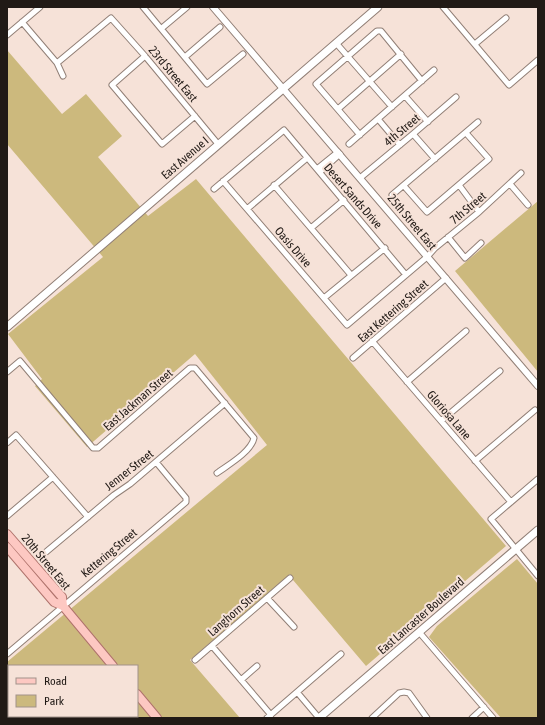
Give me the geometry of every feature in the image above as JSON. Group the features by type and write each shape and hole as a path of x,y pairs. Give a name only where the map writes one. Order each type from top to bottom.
{"main road":[{"name":"East Avenue I","path":"7,327 378,7"},
{"name":"East Lancaster Boulevard","path":"319,718 538,530"},
{"name":"20th Street East","path":"7,534 62,597 63,606"},
{"name":"20th Street East","path":"7,548 54,602 63,606 113,665"},
{"path":"138,695 157,718"}],"street":[{"path":"7,35 40,7"},
{"path":"143,7 207,84 243,54"},
{"path":"162,28 187,7"},
{"name":"25th Street East","path":"213,7 538,386"},
{"path":"443,7 509,85 538,60"},
{"name":"23rd Street East","path":"57,63 111,18 146,56 218,144"},
{"path":"475,44 506,18"},
{"path":"22,22 57,63 63,76"},
{"path":"185,57 220,27"},
{"path":"360,134 316,84 377,31 381,30 422,81"},
{"path":"336,43 392,107"},
{"path":"338,109 400,54"},
{"path":"146,56 112,85 162,144 195,116"},
{"path":"349,144 434,70"},
{"path":"405,96 428,122"},
{"name":"4th Street","path":"360,178 456,97"},
{"path":"378,119 400,145"},
{"path":"392,195 478,122"},
{"name":"Desert Sands Drive","path":"223,181 284,130 385,248 406,275"},
{"path":"404,186 427,212 459,185 489,159 466,133"},
{"path":"413,134 435,159"},
{"path":"318,171 339,153"},
{"path":"247,209 307,158"},
{"name":"7th Street","path":"347,325 480,212 521,173"},
{"path":"214,189 223,181"},
{"name":"Oasis Drive","path":"223,181 347,325"},
{"path":"510,184 528,205"},
{"path":"274,185 351,275"},
{"path":"459,185 480,212"},
{"path":"311,228 344,200"},
{"path":"448,238 465,258 481,243"},
{"path":"324,298 385,248"},
{"name":"East Kettering Street","path":"353,358 446,278"},
{"path":"407,382 466,331"},
{"name":"Gloriosa Lane","path":"372,341 511,502"},
{"name":"East Jackman Street","path":"7,372 20,361 94,448 98,448 190,368 195,368 225,403"},
{"path":"441,421 500,370"},
{"path":"217,473 247,450 252,444 254,438 225,403"},
{"name":"Jenner Street","path":"46,552 114,495 130,484 225,403"},
{"path":"475,461 535,410"},
{"path":"7,442 16,435 88,518"},
{"name":"Kettering Street","path":"7,654 186,502 186,498 156,462"},
{"path":"7,516 53,477"},
{"path":"538,479 491,519 538,575"},
{"name":"Langhorn Street","path":"195,660 290,578"},
{"path":"267,598 294,627"},
{"path":"419,632 493,718"},
{"path":"212,646 269,716 341,654"},
{"path":"241,680 258,666"},
{"path":"297,692 319,718"},
{"path":"372,718 399,693 404,692 409,693 427,718"},
{"path":"472,718 484,707"}],"green space":[{"path":"7,50 62,114 86,94 122,136 98,157 148,216 196,179 506,546 366,666 293,580 290,574 190,660 240,718 7,717 7,662 267,445 195,354 87,447 35,386 42,379 8,334 103,257 7,144"},
{"path":"538,201 538,372 455,271"},
{"path":"517,559 538,584 538,718 501,718 429,637 437,626"}]}
